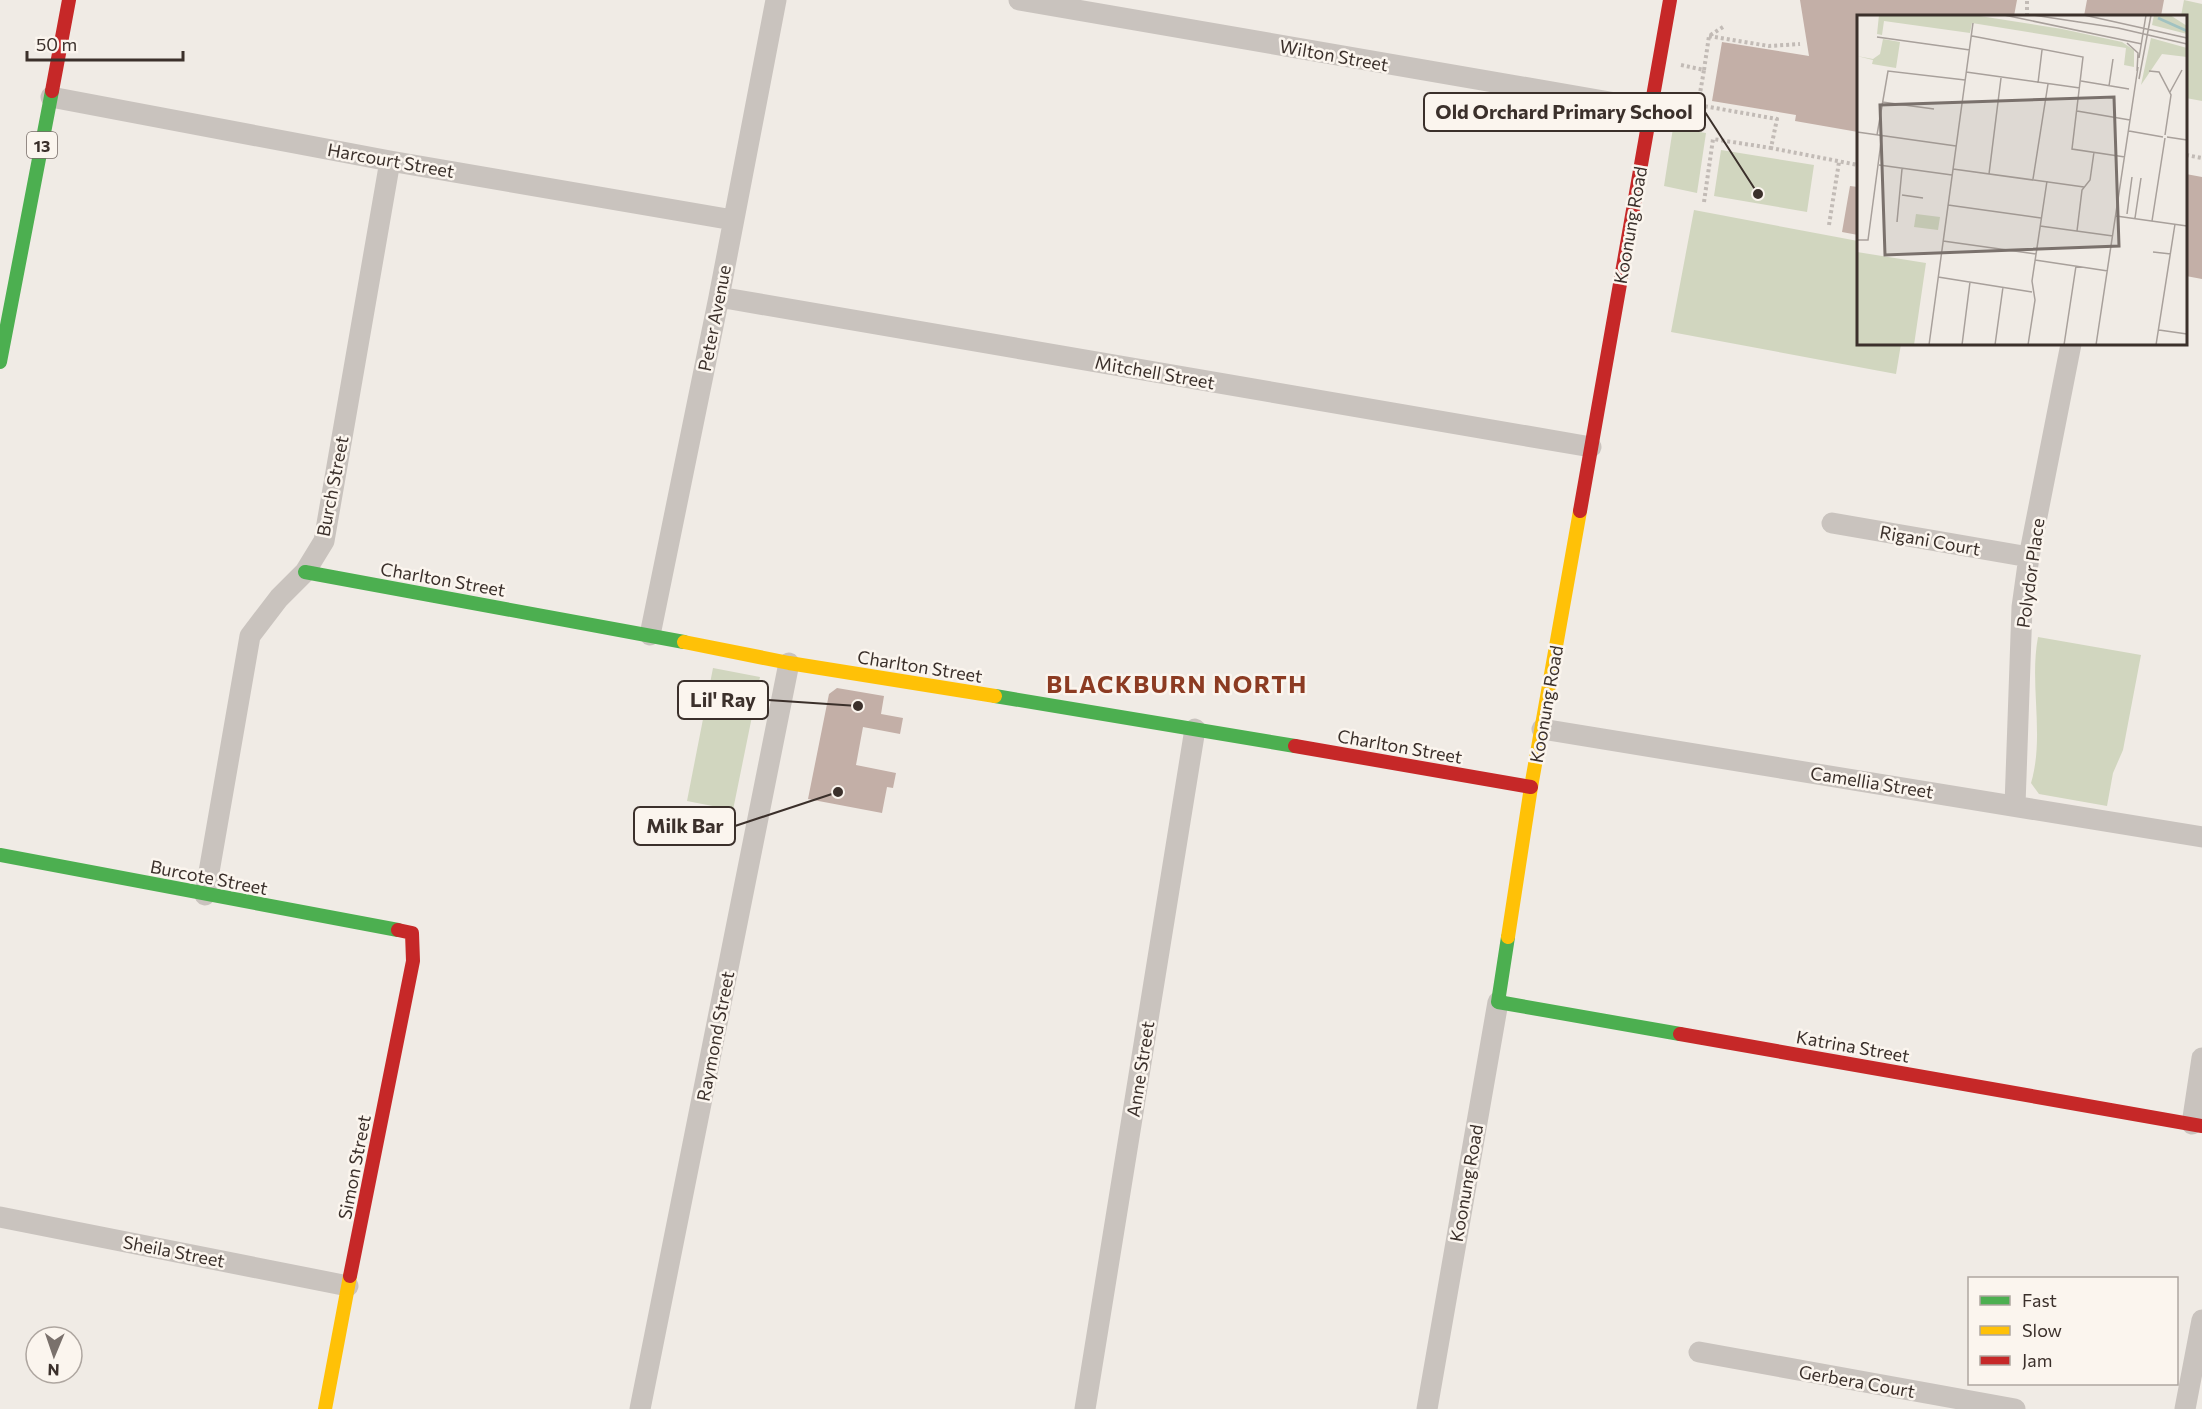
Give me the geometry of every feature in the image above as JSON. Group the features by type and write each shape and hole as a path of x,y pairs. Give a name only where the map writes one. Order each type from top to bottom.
{"street":[{"name":"13","path":"0,362 69,0"},
{"name":"Peter Avenue","path":"650,635 719,297 776,0"},
{"name":"Wilton Street","path":"1019,0 1650,109"},
{"name":"Koonung Road","path":"1427,1409 1498,1002 1531,787 1670,0"},
{"name":"Harcourt Street","path":"51,97 390,160 733,219"},
{"name":"Burch Street","path":"205,896 250,636 279,598 305,572 324,540 390,160"},
{"path":"0,287 15,290"},
{"name":"Mitchell Street","path":"719,297 1591,447"},
{"name":"Polydor Place","path":"2015,805 2022,607 2029,557 2071,345"},
{"name":"Rigani Court","path":"1832,523 2029,557"},
{"name":"Charlton Street","path":"305,572 650,635 789,663 1195,729 1531,787"},
{"name":"Raymond Street","path":"640,1409 789,663"},
{"name":"Anne Street","path":"1085,1409 1195,729"},
{"name":"Camellia Street","path":"1542,729 2202,837"},
{"name":"Burcote Street","path":"0,855 205,896 412,933"},
{"name":"Simon Street","path":"326,1409 348,1286 410,980 413,962 412,933"},
{"name":"Katrina Street","path":"1498,1002 2197,1125"},
{"path":"2197,1125 2202,1058"},
{"name":"Sheila Street","path":"0,1217 348,1286"},
{"path":"2185,1409 2202,1320"},
{"name":"Gerbera Court","path":"1699,1352 2015,1409"}],"path":[{"path":"1723,27 1709,36 1698,105 1777,118 1771,148"},
{"path":"1709,36 1769,46 1800,44"},
{"path":"1681,65 1704,70"},
{"path":"1704,202 1713,140 1771,148 1857,165"},
{"path":"2187,155 2202,158"},
{"path":"1829,225 1839,162"}],"green space":[{"path":"2184,0 2202,4 2202,101 2187,98 2187,15 2181,15"},
{"path":"1673,128 1706,133 1697,193 1664,186"},
{"path":"1721,150 1814,165 1807,212 1714,196"},
{"path":"1694,210 1857,241 1857,345 1901,345 1896,374 1671,332"},
{"path":"2038,637 2141,655 2123,750 2113,773 2107,806 2039,794 2031,783 2037,747 2035,673"},
{"path":"713,668 760,677 733,810 687,801"}],"building":[{"path":"1800,0 2017,0 2014,15 1857,15 1857,132 1795,121 1796,115 1712,101 1722,42 1809,56"},
{"path":"2087,0 2164,0 2161,15 2084,15"},
{"path":"2187,174 2202,177 2202,279 2187,276"},
{"path":"1850,186 1857,187 1857,235 1842,232"},
{"path":"837,688 884,696 881,714 903,718 900,734 863,727 856,765 896,773 893,788 887,787 882,813 808,799 829,694"}],"traffic: fast":[{"path":"0,362 52,91"},
{"path":"305,572 684,642"},
{"path":"995,696 1295,746"},
{"path":"0,855 398,930"},
{"path":"1508,937 1498,1002 1680,1034"}],"traffic: slow":[{"path":"1508,937 1531,787 1580,511"},
{"path":"684,642 789,663 995,696"},
{"path":"325,1409 350,1276"}],"traffic: jam":[{"path":"52,91 69,0"},
{"path":"1580,511 1670,0"},
{"path":"1295,746 1531,787"},
{"path":"350,1276 413,961 412,933 398,930"},
{"path":"1680,1034 2202,1126"}],"place":[{"name":"Old Orchard Primary School","path":"1758,194"},
{"name":"Lil' Ray","path":"858,706"},
{"name":"Milk Bar","path":"838,792"}],"district":[{"name":"BLACKBURN NORTH","path":"1177,683"}]}
